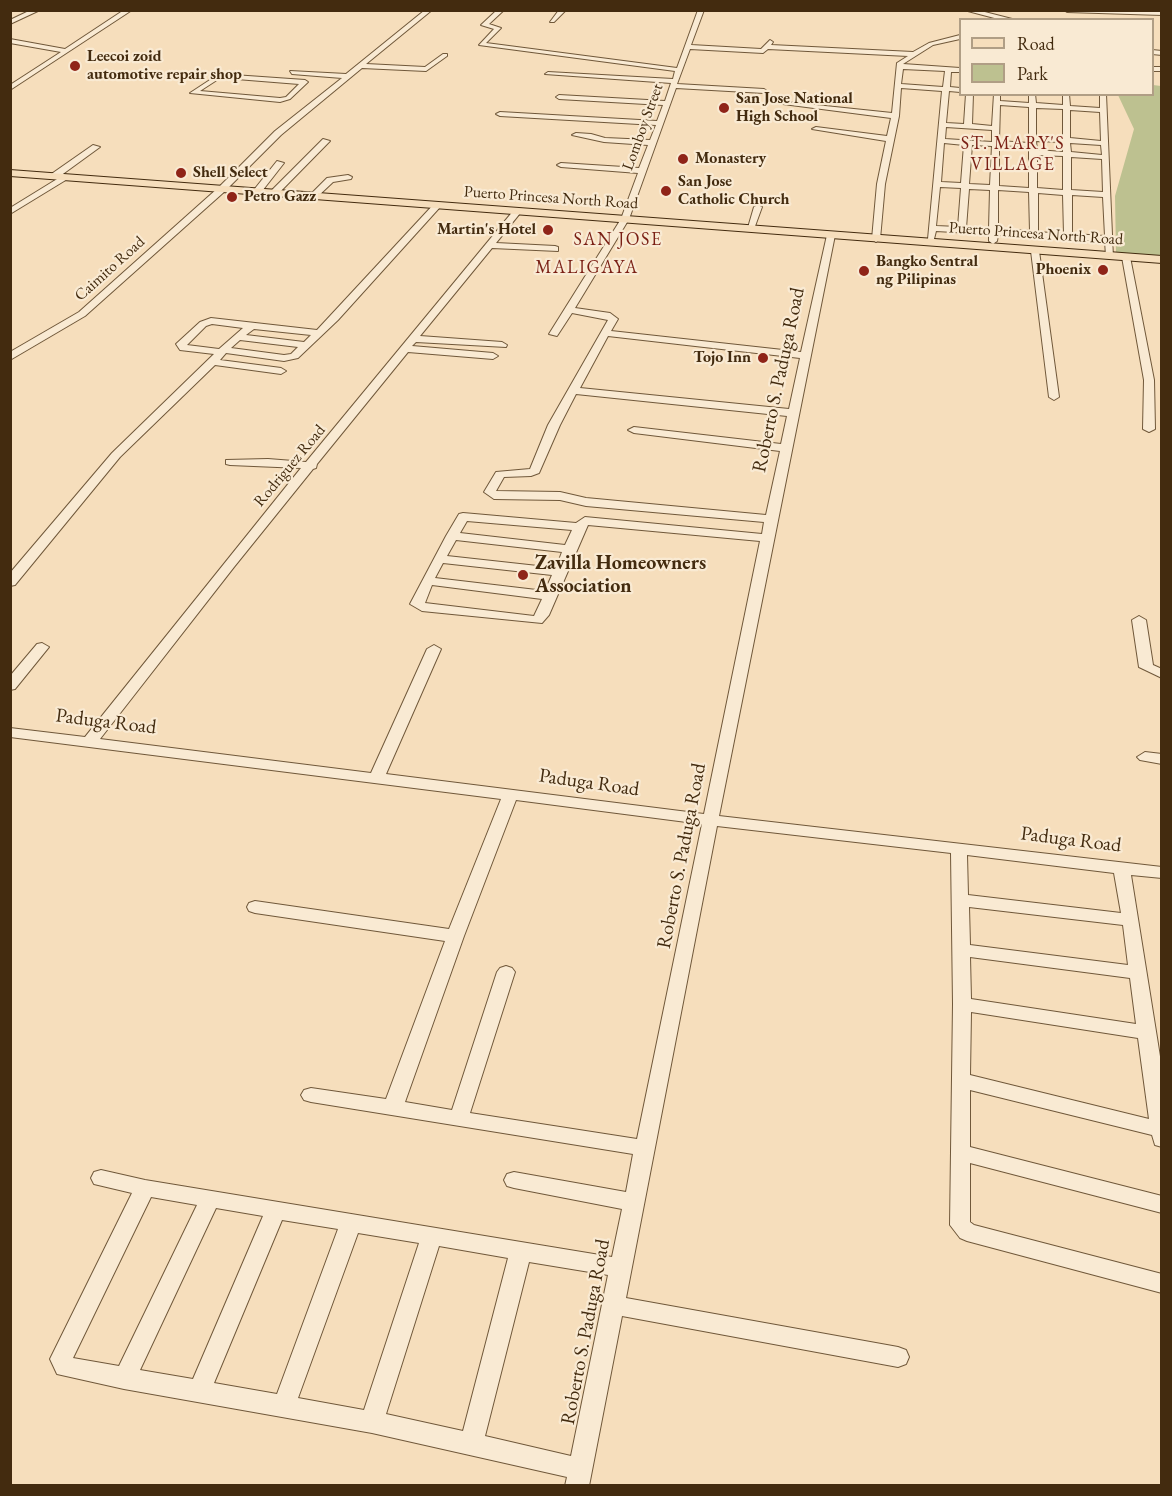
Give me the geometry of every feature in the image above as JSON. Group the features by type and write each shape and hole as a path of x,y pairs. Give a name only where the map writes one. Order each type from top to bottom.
{"main road":[{"name":"Puerto Princesa North Road","path":"10,173 1161,260"}],"street":[{"path":"10,22 37,10"},
{"path":"10,87 129,10"},
{"name":"Caimito Road","path":"10,357 82,314 221,190 278,133 429,10"},
{"path":"501,10 484,26 498,28 481,44 680,70"},
{"path":"552,21 563,10"},
{"name":"Lomboy Street","path":"554,334 625,219 701,10"},
{"path":"967,10 1004,18"},
{"path":"1067,10 1161,13"},
{"path":"914,44 929,45 959,37"},
{"path":"10,41 66,51"},
{"path":"688,47 763,51 769,44 917,54"},
{"path":"876,239 881,184 895,116 901,62 929,45"},
{"path":"360,66 426,69 445,55"},
{"path":"642,58 683,62"},
{"path":"900,70 948,72 959,70"},
{"path":"291,72 346,76"},
{"path":"930,243 948,72"},
{"path":"548,74 764,91"},
{"path":"225,75 262,78 305,82 285,99 193,93 225,75"},
{"path":"237,97 262,78"},
{"path":"254,98 280,80"},
{"path":"206,84 217,85"},
{"path":"897,86 923,84 959,90"},
{"path":"287,90 307,92"},
{"path":"317,93 327,93"},
{"path":"968,126 970,96"},
{"path":"1032,96 1034,234"},
{"path":"1066,96 1068,236"},
{"path":"1103,96 1110,256"},
{"path":"559,97 668,103"},
{"path":"992,247 997,99 1032,105 1104,110"},
{"path":"787,104 895,116"},
{"path":"500,114 661,123"},
{"path":"942,125 996,128"},
{"path":"816,129 891,139"},
{"path":"576,135 604,140 654,143"},
{"path":"941,141 1032,145 1066,140 1104,143"},
{"path":"273,194 326,141"},
{"path":"962,229 968,142"},
{"path":"1032,145 1066,154 1104,157"},
{"path":"52,177 96,147"},
{"path":"603,149 650,152"},
{"path":"256,193 280,164"},
{"path":"561,165 643,171"},
{"path":"312,197 330,180 348,177"},
{"path":"10,212 65,178"},
{"path":"936,184 1107,195"},
{"path":"219,354 288,358 294,356 319,333 437,206"},
{"path":"750,229 758,207"},
{"name":"Rodriguez Road","path":"90,741 229,564 312,466 517,212"},
{"path":"932,228 1109,239"},
{"name":"Roberto S. Paduga Road","path":"579,1477 767,538 831,236"},
{"path":"491,245 555,249"},
{"path":"1035,251 1054,397"},
{"path":"1126,257 1149,380 1149,429"},
{"path":"569,310 610,316 613,319 555,425 535,471 500,474 490,493 514,496 560,496 586,501 771,519"},
{"path":"281,371 219,354 184,348 181,345 206,322 319,333"},
{"path":"10,582 110,462 219,354 251,326"},
{"path":"606,333 806,356"},
{"path":"237,337 307,345"},
{"path":"410,344 502,345"},
{"path":"410,344 493,356"},
{"path":"10,349 22,350"},
{"path":"574,391 794,413"},
{"path":"634,430 786,448"},
{"path":"230,462 268,462 312,466"},
{"path":"579,527 461,518 417,604 422,607 537,620 551,596 579,527 583,522 592,520 767,538"},
{"path":"452,536 569,549"},
{"path":"440,559 560,572"},
{"path":"427,581 551,596"},
{"path":"1139,620 1146,667 1161,674"},
{"path":"10,686 42,647"},
{"path":"377,777 434,649"},
{"name":"Paduga Road","path":"10,732 711,820 1161,873"},
{"path":"1145,758 1161,759"},
{"path":"393,1108 455,936 511,794"},
{"path":"959,848 962,1004 960,1225 967,1232 1161,1284"},
{"path":"960,1080 1161,1134 1136,972 1131,920 1121,867"},
{"path":"959,900 1131,920"},
{"path":"255,907 455,936"},
{"path":"961,950 1136,972"},
{"path":"459,1118 506,972"},
{"path":"962,1004 1146,1032"},
{"path":"311,1095 644,1148"},
{"path":"960,1152 1161,1205"},
{"path":"101,1178 145,1188 620,1268"},
{"path":"514,1180 633,1202"},
{"path":"145,1188 61,1359 65,1367 372,1422 471,1445 579,1477"},
{"path":"124,1378 210,1199"},
{"path":"200,1390 276,1209"},
{"path":"284,1406 351,1222"},
{"path":"372,1422 432,1236"},
{"path":"471,1445 521,1250"},
{"path":"612,1305 898,1357"}],"green space":[{"path":"1154,85 1161,86 1161,256 1116,253 1115,196 1134,129 1118,96 1154,96"}],"place":[{"name":"Leecoi zoid automotive repair shop","path":"75,66"},
{"name":"San Jose National High School","path":"724,108"},
{"name":"Monastery","path":"683,159"},
{"name":"Shell Select","path":"181,173"},
{"name":"San Jose Catholic Church","path":"666,191"},
{"name":"Petro Gazz","path":"232,197"},
{"name":"Martin's Hotel","path":"548,230"},
{"name":"Phoenix","path":"1103,270"},
{"name":"Bangko Sentral ng Pilipinas","path":"864,271"},
{"name":"Tojo Inn","path":"763,358"},
{"name":"Zavilla Homeowners Association","path":"523,575"}],"district":[{"name":"ST. MARY'S VILLAGE","path":"1013,154"},
{"name":"SAN JOSE","path":"618,240"},
{"name":"MALIGAYA","path":"587,268"}]}
